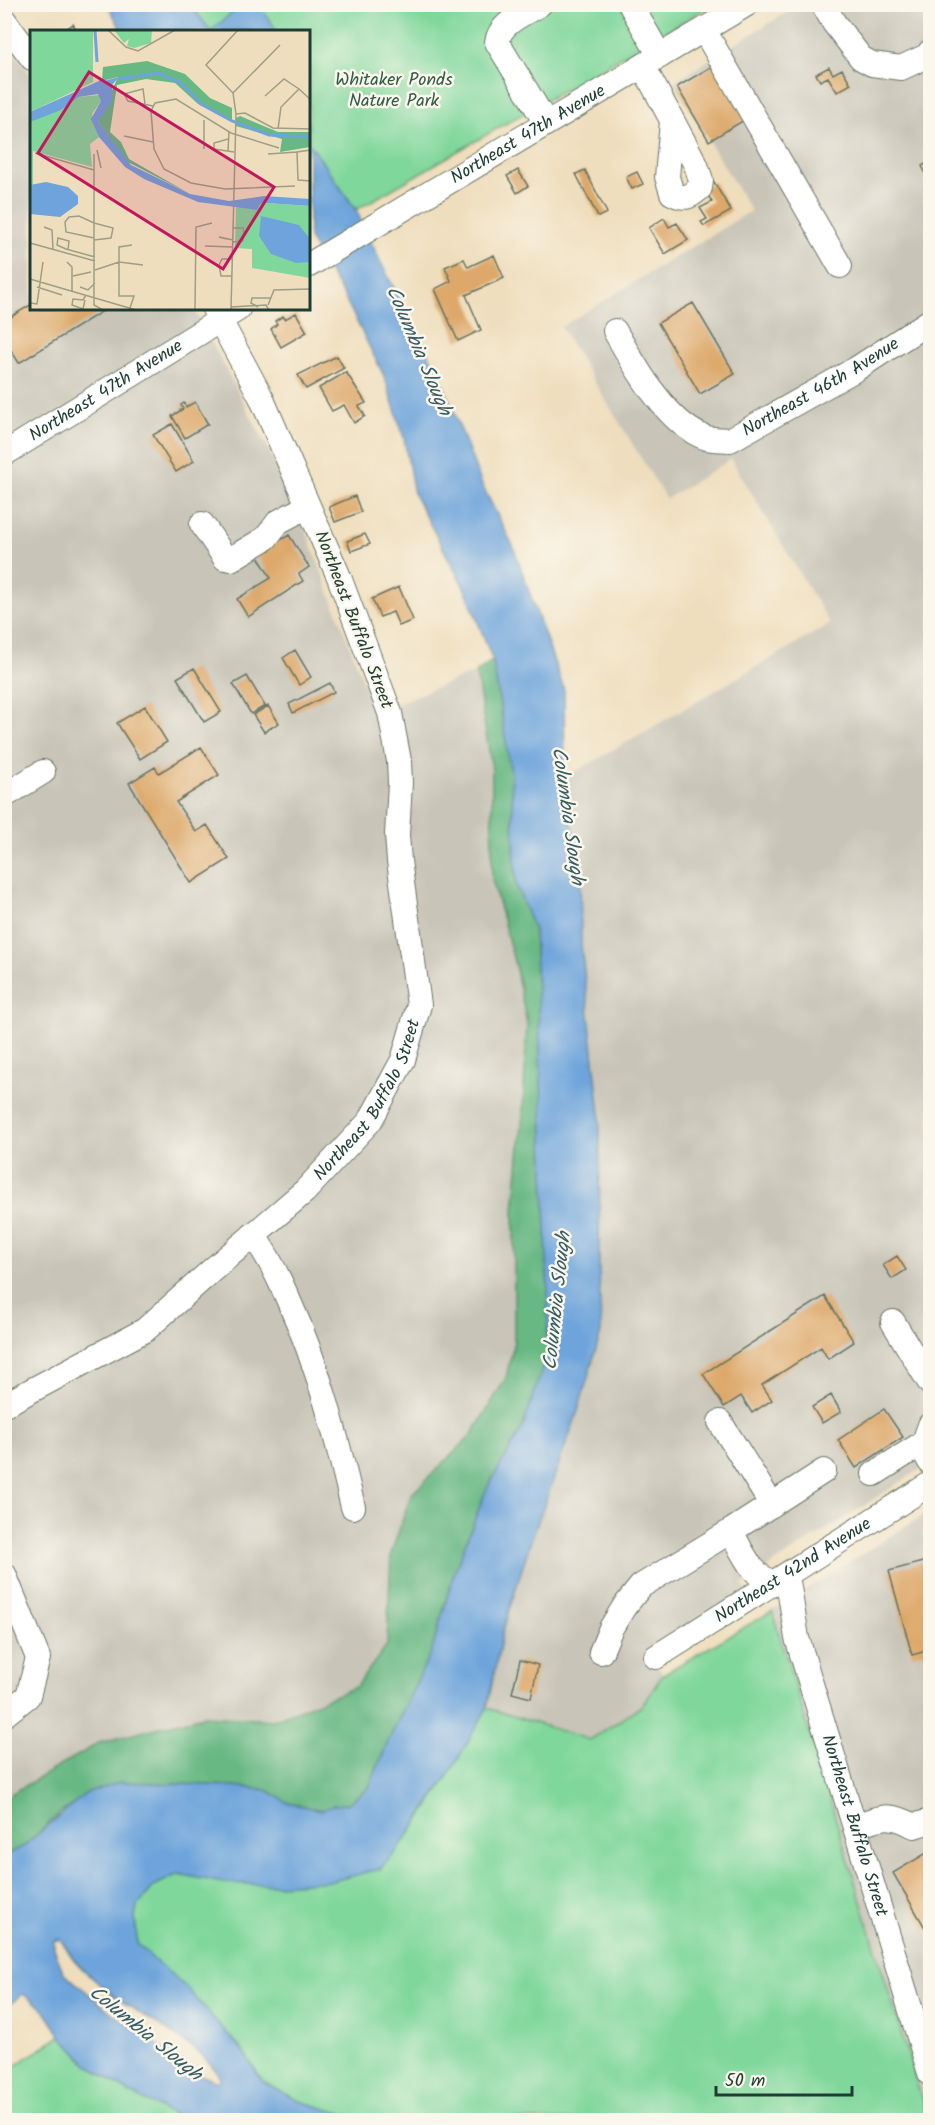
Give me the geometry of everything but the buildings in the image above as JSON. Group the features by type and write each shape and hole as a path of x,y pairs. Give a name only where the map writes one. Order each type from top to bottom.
{"street":[{"path":"540,4 503,27 498,34 497,42 546,123"},
{"path":"630,4 672,121"},
{"name":"Northeast 47th Avenue","path":"310,264 747,4"},
{"path":"823,4 834,23 861,58 872,64 901,68 929,55 930,52"},
{"path":"4,20 30,54"},
{"path":"704,30 840,266"},
{"name":"Northeast 47th Avenue","path":"4,454 224,312"},
{"name":"Northeast Buffalo Street","path":"4,1406 145,1330 305,1191 370,1121 403,1060 419,1005 399,861 397,835 400,783 396,738 390,713 339,577 224,312"},
{"name":"Northeast 46th Avenue","path":"615,331 637,371 664,406 683,424 707,438 730,440 856,369 930,321"},
{"path":"202,524 225,558 231,559 266,538 278,522 308,506"},
{"path":"4,796 44,772"},
{"path":"253,1235 268,1254 305,1336 331,1413 353,1507"},
{"path":"894,1322 930,1383"},
{"path":"720,1422 772,1504"},
{"path":"926,1455 930,1425"},
{"path":"874,1474 918,1446 926,1455"},
{"path":"601,1652 615,1621 641,1586 824,1471"},
{"name":"Northeast 42nd Avenue","path":"656,1657 930,1484"},
{"path":"731,1531 757,1574 764,1580 781,1579"},
{"path":"4,1574 38,1658 28,1695 4,1715"},
{"name":"Northeast Buffalo Street","path":"781,1579 930,2073"},
{"path":"855,1826 880,1817 898,1817 914,1826 930,1821"}],"shaded area":[{"path":"799,5 930,5 930,1463 742,1584 751,1599 654,1661 663,1674 643,1705 590,1740 487,1708 503,1630 528,1549 578,1411 601,1332 600,1114 581,945 580,874 565,778 830,624 731,459 666,499 561,327 751,211 673,82"},
{"path":"4,38 30,74 30,310 195,310 292,494 375,712 476,672 492,769 492,879 515,965 527,1023 523,1114 514,1210 514,1343 506,1378 472,1435 411,1495 391,1554 387,1646 356,1687 274,1720 203,1716 99,1743 5,1798"},
{"path":"930,1511 930,2120 928,2120 772,1611"}],"green space":[{"name":"Whitaker Ponds Nature Park","path":"704,4 706,8 356,210 310,144 310,30 210,30 190,5"},
{"path":"493,660 511,774 516,885 534,930 540,1046 548,1296 547,1354 523,1427 487,1489 454,1573 432,1650 369,1788 347,1804 334,1805 322,1810 288,1803 267,1790 232,1786 120,1782 62,1811 24,1846 5,1856 4,1798 99,1743 203,1716 274,1720 356,1687 387,1645 391,1554 411,1495 472,1435 506,1378 514,1343 514,1210 523,1114 527,1023 515,965 492,879 492,769 476,672"},
{"path":"772,1611 928,2120 364,2120 299,2101 263,2082 242,2050 137,1943 135,1917 137,1906 154,1886 178,1874 224,1883 380,1869 425,1812 487,1708 590,1740 643,1705 663,1674"},
{"path":"61,2036 87,2064 127,2091 184,2120 5,2120 5,2072"}],"water":[{"path":"108,5 190,5 210,30 121,30"},
{"path":"241,5 246,5 264,14 275,30 212,30"},
{"name":"Columbia Slough","path":"310,144 356,210 441,378 482,485 513,546 564,690 565,778 580,874 581,945 600,1114 601,1332 578,1411 528,1549 503,1630 487,1708 453,1768 397,1851 380,1869 332,1881 278,1885 224,1883 178,1874 154,1886 137,1906 135,1917 137,1943 186,1987 242,2050 263,2082 299,2101 364,2120 184,2120 127,2091 87,2064 61,2036 43,2008 23,1994 5,2008 5,1982 8,1972 4,1964 5,1856 24,1846 85,1794 120,1782 232,1786 267,1790 288,1803 322,1810 334,1805 347,1804 369,1788 432,1650 454,1573 487,1488 523,1427 547,1354 548,1296 534,930 516,885 511,774 493,661 467,593 414,494 404,438 385,378 344,296 310,240","holes":["59,1939 72,1956 110,1993 201,2055 220,2078 218,2082 200,2075 112,2013 63,1972 54,1948 54,1941"]}],"waterway":[{"path":"260,16 271,4"}]}
